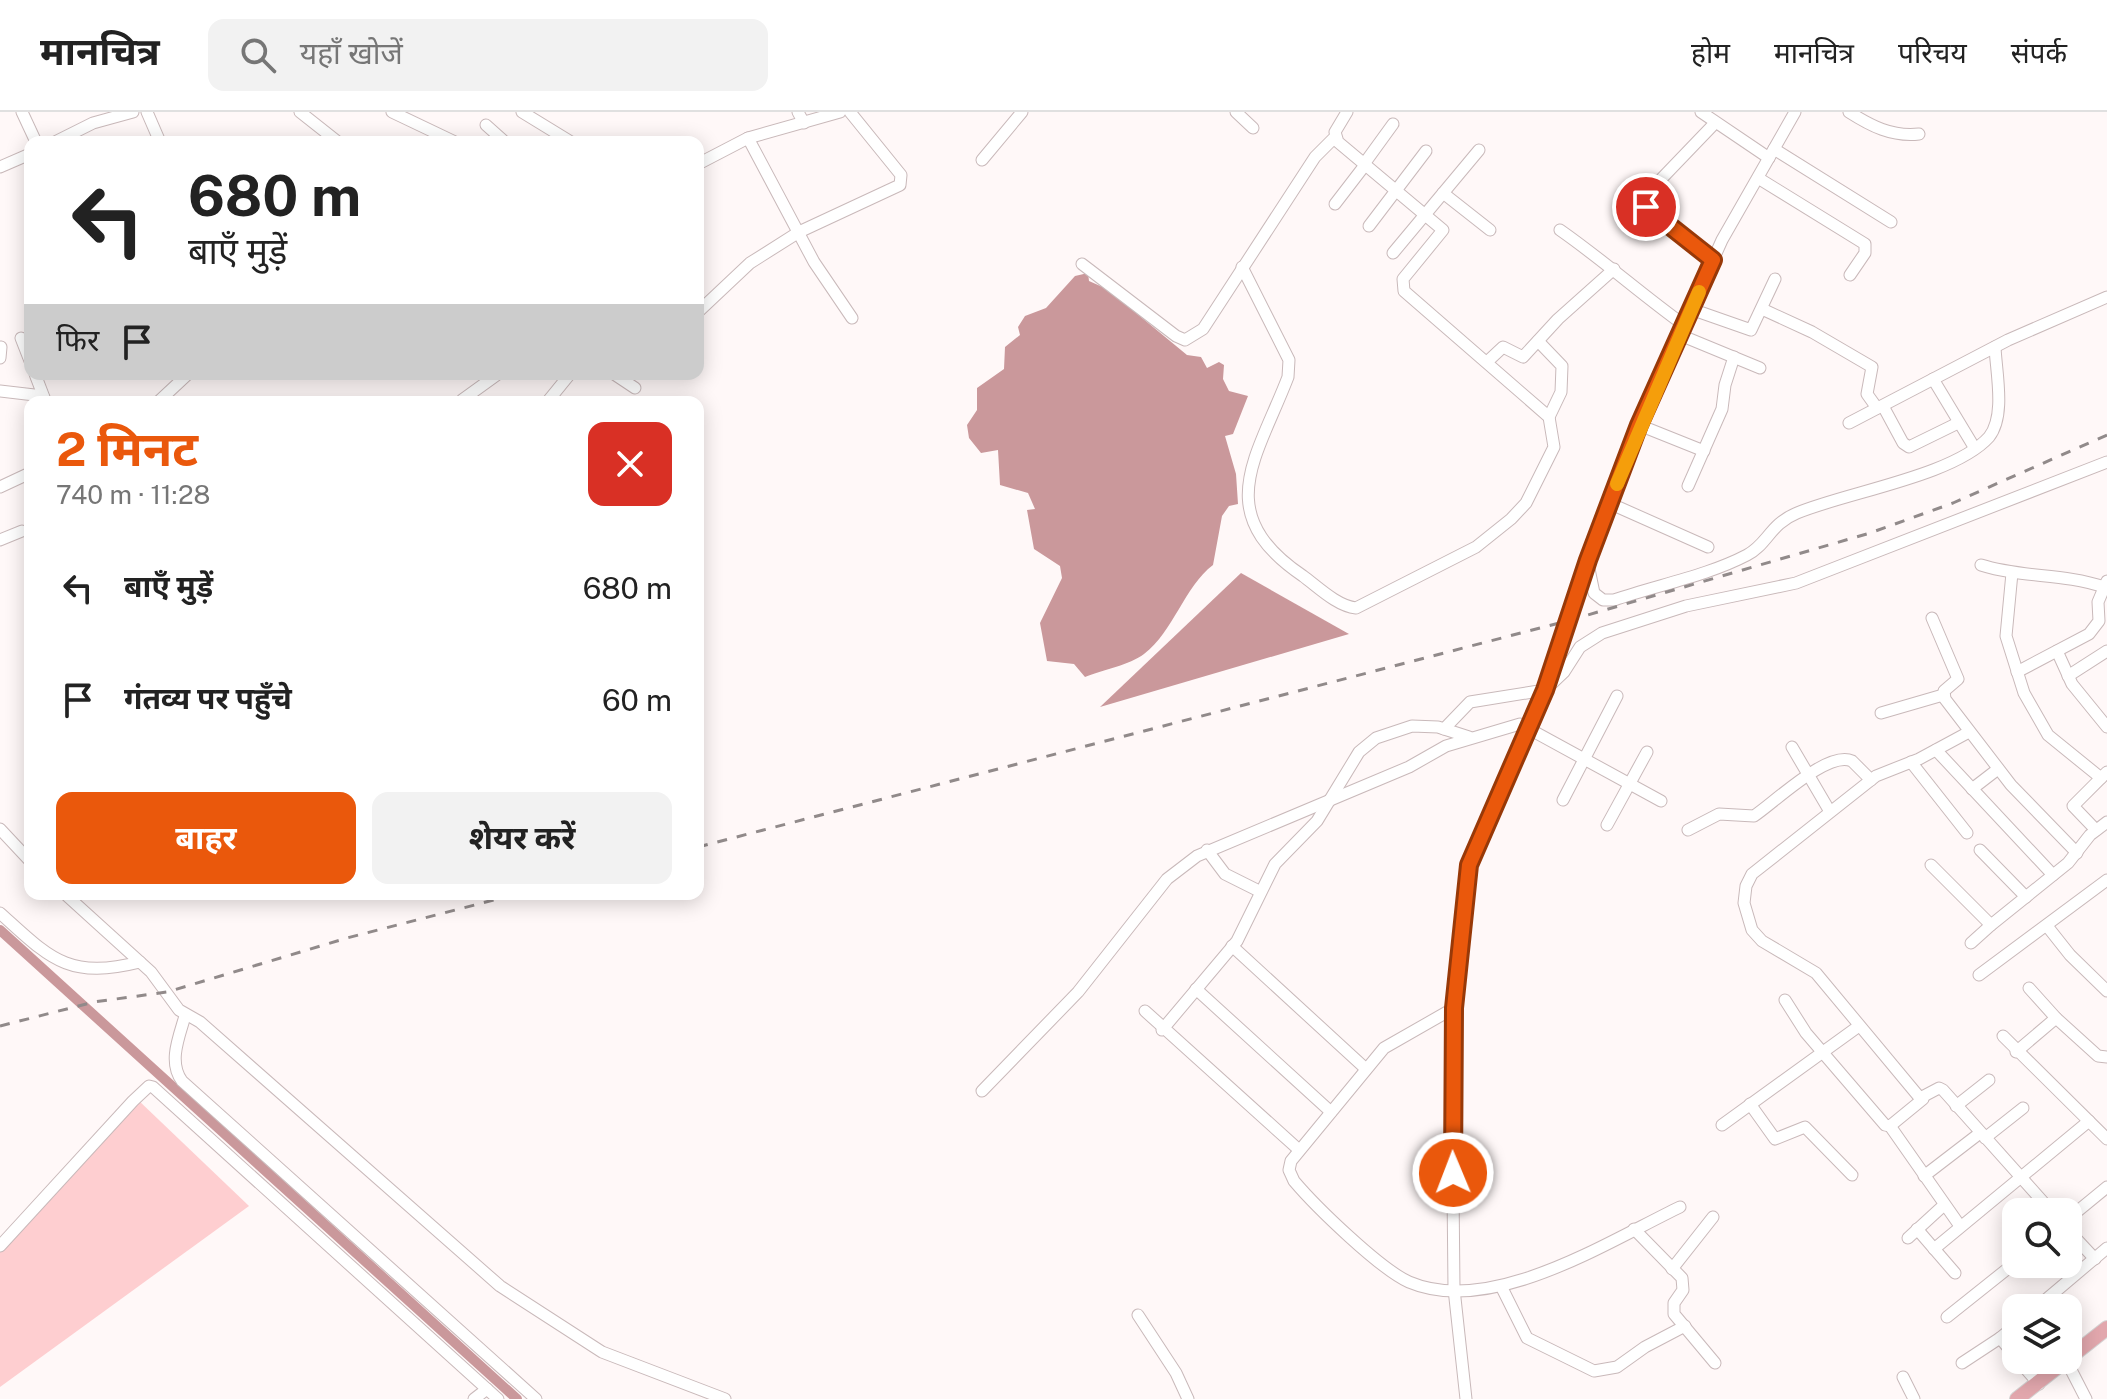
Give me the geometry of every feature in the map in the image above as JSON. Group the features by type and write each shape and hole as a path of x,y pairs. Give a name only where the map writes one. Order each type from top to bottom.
{"main road":[{"path":"2082,1350 2106,1331"},
{"path":"2017,1399 2052,1374"}],"street":[{"path":"22,112 33,136"},
{"path":"67,136 93,123 133,112"},
{"path":"147,112 157,136"},
{"path":"300,112 327,136"},
{"path":"392,112 442,136"},
{"path":"522,112 561,136"},
{"path":"704,161 748,138 801,117 840,112"},
{"path":"704,306 750,263 799,232 897,187 903,181 850,112"},
{"path":"982,160 1022,112"},
{"path":"1236,112 1253,128"},
{"path":"1082,264 1185,340 1203,329 1315,157 1335,137 1347,112"},
{"path":"1701,112 1715,123 1891,222"},
{"path":"1466,1399 1454,1289 1454,1008 1469,865 1545,690 1588,560 1639,425 1713,260 1795,112"},
{"path":"1849,112 1877,129 1906,136 1919,134"},
{"path":"1713,260 1646,207 1642,199 1715,123"},
{"path":"1335,204 1393,124"},
{"path":"486,125 498,136"},
{"path":"1335,137 1442,228 1442,233 1403,279 1401,286 1549,417"},
{"path":"748,138 814,262 852,318"},
{"path":"1393,253 1479,150"},
{"path":"1369,226 1426,151"},
{"path":"0,167 24,157"},
{"path":"1758,178 1865,244 1865,253 1850,275"},
{"path":"1443,193 1490,230"},
{"path":"1560,230 1614,269 1682,330 1760,368"},
{"path":"1242,267 1289,360 1288,377 1249,473 1246,491 1249,509 1278,558 1349,607 1361,605 1476,547 1526,503 1554,447 1549,417 1561,392 1562,366 1538,341"},
{"path":"1488,361 1503,347 1521,358 1614,269"},
{"path":"1691,309 1746,330 1754,327 1775,279"},
{"path":"1849,423 1995,347 2107,297"},
{"path":"1762,309 1812,332 1872,367 1867,394 1909,447 1958,423"},
{"path":"21,338 24,346"},
{"path":"0,358 1,347"},
{"path":"1588,560 1594,593 1603,600 1614,600 1746,556 1781,520 1823,503 1918,475 1974,447 1987,439 1996,422 1995,347"},
{"path":"1688,486 1722,409 1725,385 1734,357"},
{"path":"1933,379 1974,447"},
{"path":"164,396 182,380"},
{"path":"468,396 490,380"},
{"path":"552,396 565,380"},
{"path":"623,380 635,388"},
{"path":"0,391 28,396"},
{"path":"1639,425 1704,451"},
{"path":"1444,729 1460,708 1470,702 1545,690 1564,672 1587,640 1602,633 1686,606 1796,583 2107,462"},
{"path":"0,487 24,476"},
{"path":"1609,503 1708,547"},
{"path":"0,540 22,531"},
{"path":"1981,565 2012,573 2053,575 2105,584 2098,602 2097,626 2089,634 2017,672"},
{"path":"2012,573 2006,636 2017,672 2040,725 2104,775 2073,806 2096,830"},
{"path":"1932,618 1958,679 1945,689 1943,695"},
{"path":"2057,651 2068,676 2107,727"},
{"path":"2068,676 2107,651"},
{"path":"1881,713 1943,695"},
{"path":"1943,695 1998,769 2077,853"},
{"path":"1563,800 1617,696"},
{"path":"1162,1030 1232,946 1246,925 1259,891 1275,864 1317,821 1350,764 1376,738 1412,726 1444,729 1470,738"},
{"path":"982,1091 1078,992 1167,879 1207,850 1409,767 1446,746 1508,726 1528,727 1661,801"},
{"path":"1923,1099 1816,973 1762,941 1746,918 1746,886 1752,874 1829,810 1871,780 1969,732"},
{"path":"1792,747 1829,810"},
{"path":"1936,750 2053,875"},
{"path":"1607,825 1647,752"},
{"path":"1688,830 1719,814 1754,816 1822,765 1846,758 1871,780"},
{"path":"1911,762 1967,833"},
{"path":"1972,789 1998,769"},
{"path":"1971,943 2053,875 2107,822"},
{"path":"0,829 24,855"},
{"path":"1207,850 1225,874 1259,891"},
{"path":"1980,850 2026,897"},
{"path":"1931,865 1991,925"},
{"path":"1979,975 2107,880"},
{"path":"72,900 140,962 185,1016 200,1022 500,1286 602,1352 664,1379 725,1399"},
{"path":"0,913 63,965 115,967 140,962"},
{"path":"2047,926 2083,970 2107,991"},
{"path":"1232,946 1366,1069"},
{"path":"2029,988 2056,1018 2098,1056 2107,1058"},
{"path":"1196,989 1331,1112"},
{"path":"1785,1000 1881,1122 1890,1126 1960,1226"},
{"path":"1454,1008 1384,1048 1298,1149 1289,1170 1302,1190 1397,1275 1412,1283 1454,1289 1501,1286 1545,1272 1680,1207"},
{"path":"1145,1011 1162,1030 1298,1149"},
{"path":"185,1016 175,1055 175,1066 182,1081 536,1399"},
{"path":"2016,1052 2056,1018"},
{"path":"1722,1125 1859,1026"},
{"path":"2003,1036 2107,1139"},
{"path":"1956,1106 1989,1080"},
{"path":"0,1246 133,1101 149,1086 153,1087 498,1399"},
{"path":"1890,1126 1939,1088 2040,1198"},
{"path":"1750,1104 1775,1139 1805,1127 1852,1175"},
{"path":"1924,1176 2023,1108"},
{"path":"1934,1249 2019,1175 2089,1121"},
{"path":"2082,1208 2107,1187"},
{"path":"1908,1238 1944,1205"},
{"path":"1672,1269 1713,1217"},
{"path":"1634,1229 1684,1283 1672,1308 1715,1363"},
{"path":"1917,1229 1955,1273"},
{"path":"2082,1245 2095,1259"},
{"path":"2053,1294 2107,1248"},
{"path":"1947,1317 2002,1273"},
{"path":"1501,1286 1527,1338 1594,1371 1617,1367 1685,1326"},
{"path":"1138,1315 1176,1373 1188,1399"},
{"path":"1962,1363 2000,1338 2002,1340"},
{"path":"2031,1374 2039,1384"},
{"path":"2073,1374 2086,1399"},
{"path":"1903,1377 1914,1399"},
{"path":"474,1399 487,1389"}],"shaded area":[{"path":"1088,273 1089,281 1107,289 1187,355 1201,357 1207,368 1219,362 1224,365 1223,379 1229,391 1248,396 1233,434 1225,436 1236,474 1238,504 1229,506 1222,516 1213,565 1194,585 1163,633 1144,654 1085,677 1074,664 1047,661 1040,623 1062,578 1060,566 1034,549 1027,510 1035,509 1028,493 1000,485 998,450 981,453 969,438 967,425 977,410 977,388 1004,369 1005,347 1020,335 1018,327 1025,316 1046,308 1075,276"},
{"path":"1241,573 1349,634 1100,707"},
{"path":"137,1099 249,1206 0,1387 0,1242"}],"waterway":[{"path":"0,930 517,1399"}],"railway":[{"path":"704,845 1567,621 1870,533 1953,503 2107,435"},
{"path":"0,1026 94,1002 167,992 347,938 494,900"}],"slow traffic":[{"path":"1617,484 1639,425 1699,292"}],"route":[{"path":"1453,1173 1454,1008 1469,865 1545,690 1588,560 1639,425 1713,260 1646,207"}]}
